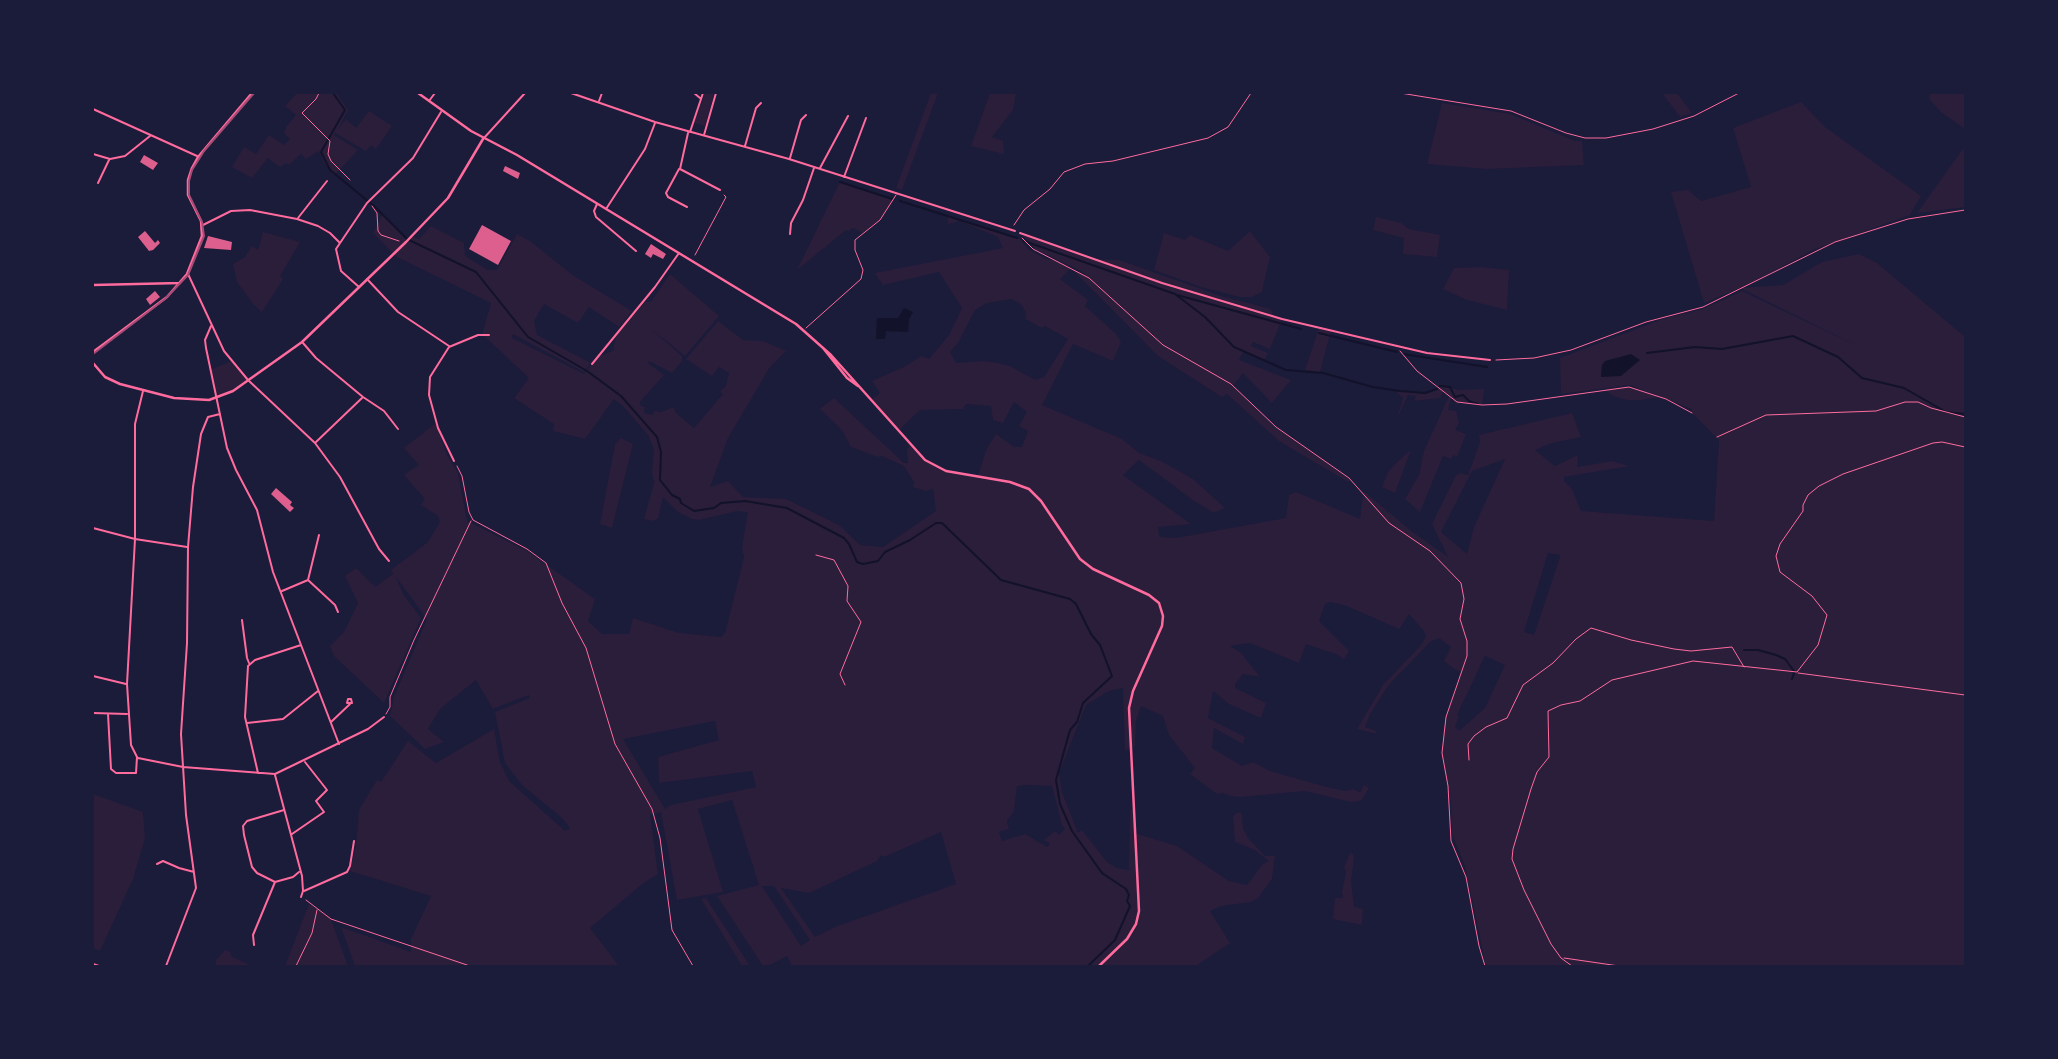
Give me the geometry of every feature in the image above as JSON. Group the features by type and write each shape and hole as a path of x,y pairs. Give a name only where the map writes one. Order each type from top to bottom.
{"street":[{"path":"93,352 167,297 187,274 200,244 202,225 190,201 188,188 192,168 198,157 252,93"},
{"path":"418,93 483,139 517,155 804,330 822,345 925,460 946,471 1010,482 1029,489 1041,501 1080,559 1093,569 1149,595 1161,608 1161,630 1133,691 1129,708 1139,911 1127,939 1099,966"},
{"path":"429,102 435,93"},
{"path":"93,363 105,377 143,391 174,398 209,400 248,380 302,342 411,237 448,198 483,139 525,93"},
{"path":"571,93 655,122 789,159 1015,231"},
{"path":"599,102 603,93"},
{"path":"694,93 701,98"},
{"path":"687,207 668,197 666,193 676,171 680,169 689,132 703,93"},
{"path":"704,136 716,93"},
{"path":"745,147 756,108 761,103"},
{"path":"93,109 198,157"},
{"path":"359,286 341,271 336,249 367,202 413,158 442,111"},
{"path":"789,159 801,120 806,115"},
{"path":"820,169 848,116"},
{"path":"843,178 866,118"},
{"path":"606,209 645,149 655,122"},
{"path":"93,154 110,159 130,154 151,135"},
{"path":"98,183 110,159"},
{"path":"790,234 792,222 815,167"},
{"path":"680,169 720,190"},
{"path":"297,219 327,181"},
{"path":"597,204 594,211 597,217 636,251"},
{"path":"202,225 231,211 250,210 297,219 324,229 341,244"},
{"path":"1020,233 1194,294 1282,319 1452,357 1490,360"},
{"path":"592,364 679,253"},
{"path":"187,274 224,351 248,380 315,443 340,477 379,549 389,561"},
{"path":"367,279 397,312 449,347"},
{"path":"93,285 180,283"},
{"path":"211,326 205,340 206,348 231,458 257,510 270,562 340,744"},
{"path":"454,461 439,428 428,386 430,376 449,347 478,335 489,335"},
{"path":"302,342 316,358 384,411 398,429"},
{"path":"108,714 111,769 116,773 136,773 137,757 131,745 127,684 135,539 135,424 143,391"},
{"path":"315,443 363,397"},
{"path":"166,966 195,894 195,872 186,815 181,718 187,643 188,547 192,486 201,434 208,417 220,414"},
{"path":"93,528 135,539 188,547"},
{"path":"308,580 319,535"},
{"path":"281,592 308,580"},
{"path":"308,580 335,605 338,612"},
{"path":"242,620 250,663"},
{"path":"258,774 258,765 246,724 247,669 250,663 302,645"},
{"path":"93,676 127,684"},
{"path":"246,724 283,719 318,690"},
{"path":"330,723 350,704"},
{"path":"93,713 128,714"},
{"path":"137,757 183,767 275,774 340,744 384,717"},
{"path":"291,834 324,812 316,801 327,790 305,761"},
{"path":"275,774 291,834 303,891 301,897"},
{"path":"284,810 252,818 243,826 254,870 275,882 293,877 299,872"},
{"path":"303,891 347,872 354,841"},
{"path":"158,864 163,861 195,872"},
{"path":"254,945 253,935 275,882"},
{"path":"93,964 99,966"}],"lane":[{"path":"804,330 859,281 863,275 855,240 880,220 896,195"},
{"path":"1015,231 1020,233"}],"path":[{"path":"319,93 302,113 328,138 331,161 350,180"},
{"path":"1015,231 1014,225 1024,210 1051,189 1065,172 1085,164 1113,161 1208,138 1228,127 1251,93"},
{"path":"1399,93 1511,111 1585,138 1606,138 1653,129 1694,116 1740,93"},
{"path":"692,260 726,197 720,190"},
{"path":"367,202 377,213 378,231 381,235 405,242"},
{"path":"1490,360 1554,355 1646,322 1703,307 1835,242 1908,219 1965,210"},
{"path":"1020,233 1032,249 1089,278 1163,345 1231,384 1276,427 1349,478 1389,523 1430,551 1459,580 1464,591 1460,619 1467,651 1447,716 1441,753 1448,786 1451,841 1466,877 1485,966"},
{"path":"1399,346 1401,354 1410,364 1457,402 1507,404 1629,387 1666,399 1692,413"},
{"path":"1717,436 1766,415 1876,411 1905,402 1918,402 1965,417"},
{"path":"1795,672 1809,659 1818,645 1827,615 1812,596 1780,572 1777,565 1776,556 1780,544 1803,511 1805,499 1819,486 1843,474 1933,443 1942,442 1965,447"},
{"path":"454,461 462,476 472,520 527,549 546,563 562,603 586,648 615,744 652,809 660,838 671,924 677,940 693,966"},
{"path":"384,717 424,618 466,527 472,520"},
{"path":"816,555 834,560 848,586 846,601 861,622 840,674 845,685"},
{"path":"1469,760 1468,744 1474,736 1486,727 1507,718 1523,685 1553,663 1591,628 1674,649 1691,651 1732,647 1744,667"},
{"path":"1572,966 1561,958 1551,944 1512,859 1537,772 1549,757 1548,712 1561,705 1580,701 1612,680 1693,661 1965,695"},
{"path":"301,897 331,919 470,966"},
{"path":"296,966 312,933 317,908"},
{"path":"1561,958 1619,966"}],"shaded area":[{"path":"297,93 336,93 348,110 338,129 346,119 356,128 369,111 392,126 376,149 371,145 366,151 335,133 334,135 358,150 334,176 319,151 306,159 301,154 289,165 286,163 280,167 268,158 252,178 232,167 244,147 256,154 269,135 284,145 290,139 284,133 296,115 285,106"},
{"path":"705,93 714,93 705,126 694,123"},
{"path":"931,93 938,93 902,190 896,188"},
{"path":"990,93 1016,93 1013,110 992,137 1003,141 1004,154 971,146"},
{"path":"1662,93 1677,93 1692,113 1680,117"},
{"path":"1930,93 1965,93 1965,129 1941,112 1929,99"},
{"path":"1801,102 1825,127 1921,196 1910,215 1813,250 1742,288 1783,285 1822,262 1859,254 1877,263 1965,337 1965,966 1486,966 1465,866 1452,834 1451,803 1442,753 1446,717 1461,672 1444,661 1451,647 1439,638 1430,642 1388,686 1370,714 1365,727 1377,734 1357,729 1383,685 1422,644 1426,636 1409,614 1399,629 1347,606 1330,602 1325,604 1319,621 1349,651 1344,659 1306,644 1299,663 1250,643 1230,646 1241,653 1260,677 1243,674 1235,688 1266,703 1261,718 1229,704 1213,691 1208,718 1245,737 1243,744 1214,728 1212,748 1242,766 1253,762 1270,771 1323,786 1344,791 1354,789 1360,793 1364,785 1369,788 1361,801 1351,802 1305,791 1240,797 1217,794 1190,774 1195,768 1169,735 1163,716 1141,706 1136,721 1135,746 1125,751 1123,688 1109,691 1086,705 1059,773 1062,792 1078,833 1082,830 1107,862 1117,868 1129,870 1130,811 1133,808 1134,833 1177,846 1229,881 1247,885 1263,864 1269,861 1255,850 1235,842 1233,816 1237,813 1241,813 1243,828 1248,838 1265,856 1275,856 1272,879 1258,898 1210,911 1230,943 1196,966 792,966 787,956 763,966 717,896 759,885 732,800 698,809 723,892 677,900 661,812 650,815 658,874 590,928 619,966 355,966 341,927 411,952 411,939 431,896 350,871 356,846 359,810 377,780 381,782 408,741 436,763 494,729 500,762 509,781 565,831 570,828 562,818 522,785 505,763 495,712 530,698 529,695 493,709 476,680 440,709 428,729 444,742 425,749 390,716 394,697 427,619 396,577 403,594 421,618 384,703 334,656 330,646 344,632 358,603 345,576 356,568 375,587 393,574 391,570 428,542 440,522 438,516 421,505 425,499 404,475 419,465 404,448 436,423 447,455 458,473 467,521 527,551 595,599 588,621 602,634 629,634 633,618 679,633 721,637 725,633 744,557 742,547 748,512 737,511 699,520 692,519 678,512 663,497 658,519 644,519 654,483 654,449 648,435 614,399 585,439 553,431 554,424 514,398 529,378 482,334 491,303 397,257 373,233 383,213 406,239 411,236 419,239 431,226 464,243 465,256 488,270 497,270 517,234 574,276 632,311 619,327 589,307 578,323 544,304 534,321 537,335 591,363 584,372 513,334 512,338 584,374 597,357 613,351 616,336 645,302 651,302 670,274 719,316 685,356 650,328 682,356 682,361 672,373 649,361 648,363 664,375 640,402 641,406 645,407 644,413 653,415 654,411 661,412 674,407 675,412 694,428 723,394 720,391 726,386 729,373 719,367 712,376 686,359 718,321 743,340 763,341 786,351 770,367 728,438 710,487 728,481 743,497 786,499 839,525 860,545 883,547 936,511 933,489 926,491 913,487 914,482 904,466 851,447 842,430 820,409 834,398 904,463 908,463 907,449 910,446 929,463 951,473 978,476 986,450 996,434 1014,447 1022,447 1028,431 1019,426 1027,412 1014,402 1003,423 993,420 991,406 966,404 963,409 920,410 898,431 871,400 880,393 872,381 921,356 929,359 949,335 962,308 939,272 883,285 875,273 1003,248 998,237 960,221 948,224 948,215 1020,239 1029,250 1046,259 1058,261 1071,268 1060,279 1088,300 1085,306 1115,333 1121,342 1113,361 1073,344 1042,405 1122,439 1139,453 1161,461 1193,479 1225,508 1214,513 1139,460 1123,475 1191,524 1158,527 1159,536 1176,538 1286,518 1289,495 1296,492 1360,519 1363,495 1360,492 1366,493 1448,557 1432,524 1456,475 1468,475 1480,442 1479,435 1572,413 1581,437 1552,443 1535,450 1555,466 1578,455 1577,467 1612,461 1629,466 1564,477 1581,511 1714,521 1719,440 1691,412 1692,409 1630,385 1561,394 1560,358 1663,319 1703,309 1742,291 1866,350 1740,288 1704,303 1671,192 1688,190 1701,201 1751,187 1733,128","holes":["1011,299 1021,304 1026,319 1068,339 1044,377 1035,380 1010,366 998,363 956,363 950,352 958,343 975,310 987,303","1505,459 1474,527 1467,554 1441,532 1472,471","1548,553 1560,555 1534,635 1524,632","1485,656 1505,665 1485,708 1459,731 1455,727 1459,716 1457,715","715,721 719,740 658,757 659,783 752,771 756,787 671,805 665,809 623,739","1017,786 1052,786 1065,829 1059,835 1055,831 1044,840 1050,844 1047,847 1025,834 1002,841 999,832 1009,829 1007,821 1014,811","941,832 956,884 835,927 815,937 781,888 809,893 877,861 881,855 884,857","762,886 774,886 810,940 801,946"]},
{"path":"1442,103 1510,114 1575,141 1582,141 1584,165 1487,169 1427,164"},
{"path":"1965,146 1965,207 1917,213"},
{"path":"840,182 894,200 880,220 863,233 853,228 846,230 797,270"},
{"path":"1376,217 1401,223 1409,229 1440,235 1437,257 1403,254 1404,238 1373,230"},
{"path":"1250,231 1270,257 1262,292 1252,297 1240,297 1201,287 1154,270 1164,233 1185,240 1190,235 1228,251"},
{"path":"263,232 300,242 280,276 283,279 262,312 237,282 233,264 245,257 252,246 258,250"},
{"path":"1022,235 1090,259 1119,260 1221,296 1271,309 1274,317 1282,319 1270,349 1253,342 1251,346 1268,353 1264,361 1243,352 1239,360 1291,380 1272,403 1243,373 1233,386 1275,427 1350,481 1279,441 1227,394 1222,397 1158,356 1071,268 1087,276 1035,249"},
{"path":"1454,268 1509,270 1507,310 1467,300 1443,289"},
{"path":"904,308 913,312 909,319 908,332 886,331 885,339 876,339 877,318 898,318"},
{"path":"1319,328 1331,331 1320,372 1305,370"},
{"path":"1631,354 1640,360 1621,376 1601,377 1605,361"},
{"path":"231,361 248,380 217,398 210,370"},
{"path":"1442,385 1458,390 1484,389 1482,405 1457,402 1451,398 1448,410 1456,411 1459,423 1455,430 1466,434 1457,457 1453,455 1451,459 1443,456 1420,512 1405,499 1419,475 1424,451 1449,396 1443,391 1440,398 1414,401 1416,396 1408,395 1396,421 1403,398 1395,390 1425,393"},
{"path":"1629,387 1660,397 1627,400 1613,396 1604,389"},
{"path":"621,438 633,444 612,528 600,524 615,444"},
{"path":"1411,450 1395,493 1382,487 1388,472"},
{"path":"93,794 143,812 145,838 133,879 100,951 93,948"},
{"path":"1350,853 1354,858 1351,880 1354,907 1363,909 1362,925 1333,919 1335,898 1343,898 1346,872 1344,867"},
{"path":"706,898 750,966 742,966 701,899"},
{"path":"309,904 330,917 348,966 285,966"},
{"path":"225,950 230,952 232,957 252,966 216,966 216,960"}],"building":[{"path":"144,155 158,163 153,170 140,162"},
{"path":"505,166 520,173 518,179 503,171"},
{"path":"482,225 511,241 498,265 469,249"},
{"path":"145,231 155,243 158,240 160,243 153,250 149,251 138,237"},
{"path":"208,236 232,242 231,250 204,248"},
{"path":"651,244 666,254 663,259 653,254 651,258 645,254"},
{"path":"155,291 160,297 150,305 146,299"},
{"path":"276,488 292,502 290,505 294,508 290,512 271,494"}],"waterway":[{"path":"333,93 345,110 321,152 330,170 374,206 407,239 476,272 528,337 587,371 621,396 657,437 661,452 660,480 681,503 694,511 714,508 721,503 745,501 787,508 844,538 857,562 863,564 878,561 885,552 936,523 942,523 1001,580 1070,599 1076,604 1091,634 1100,645 1112,676 1083,703 1077,722 1070,730 1056,780 1060,804 1072,831 1102,873 1126,889 1130,906 1115,940 1088,966"},
{"path":"840,182 892,199"},
{"path":"900,201 1017,238"},
{"path":"1024,241 1175,294 1205,317 1234,347 1286,370 1323,373 1373,387 1400,391 1425,393 1437,389"},
{"path":"1177,295 1301,329"},
{"path":"1319,333 1397,352"},
{"path":"1647,353 1695,347 1722,349 1793,336 1838,357 1862,378 1904,388 1946,412 1965,414"},
{"path":"1403,354 1487,367"},
{"path":"1440,386 1450,387 1455,397 1463,395 1478,404"},
{"path":"1744,650 1758,650 1776,655 1785,659 1794,671"},
{"path":"1792,679 1794,673"}],"tram line":[{"path":"93,354 165,299 188,275 204,236 202,222 189,195 192,170 204,151 254,93"}]}
